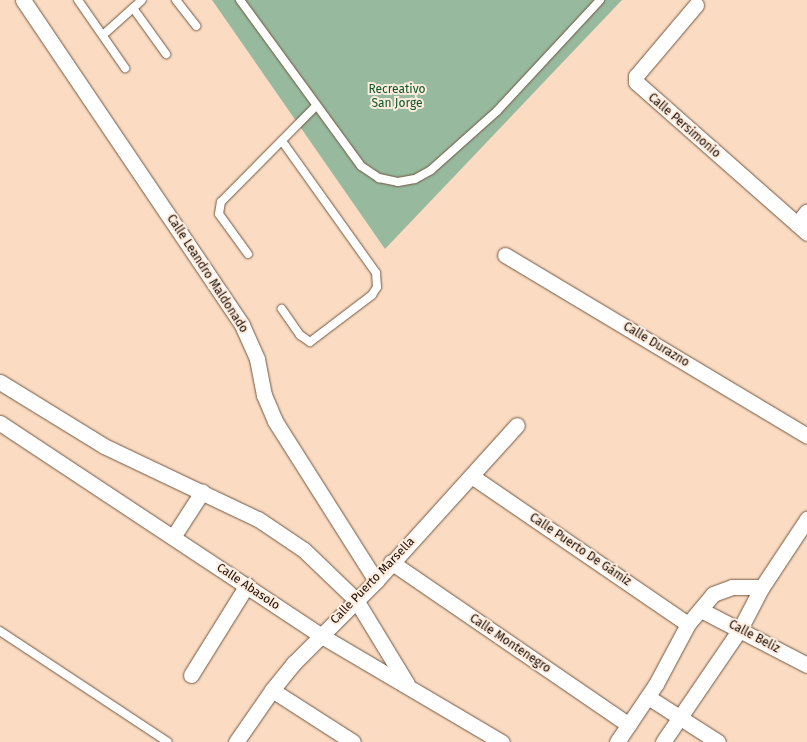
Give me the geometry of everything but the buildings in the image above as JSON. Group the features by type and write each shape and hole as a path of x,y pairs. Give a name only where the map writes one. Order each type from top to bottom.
{"street":[{"name":"Calle Leandro Maldonado","path":"23,0 242,325 257,359 264,395 275,421 376,581"},
{"name":"Calle Persimonio","path":"696,5 636,76 636,82 802,229"},
{"path":"802,229 807,211"},
{"name":"Calle Durazno","path":"505,255 807,436"},
{"path":"0,382 104,446 258,519 304,550 356,600 409,687"},
{"name":"Calle Abasolo","path":"0,423 247,585 320,635 502,742"},
{"name":"Calle Puerto Marsella","path":"236,742 272,690 320,635 376,581 391,562 473,476 517,425"},
{"name":"Calle Puerto De Gámiz","path":"473,476 688,624"},
{"path":"173,537 202,492"},
{"path":"662,742 740,630 762,587 807,519"},
{"name":"Calle Montenegro","path":"391,562 629,725"},
{"path":"191,675 247,585"},
{"path":"617,742 648,697 688,624 700,610 719,591 732,587 762,587"},
{"name":"Calle Beliz","path":"700,610 807,665"},
{"path":"272,690 353,742"},
{"path":"648,697 718,742"}],"lane":[{"path":"78,0 125,68"},
{"path":"103,35 142,0"},
{"path":"176,0 196,26"},
{"path":"240,0 361,166 379,178 398,182 415,179 430,170 497,111 600,0"},
{"path":"133,8 166,54"},
{"path":"248,254 219,214 221,202 316,106"},
{"path":"282,141 376,272 377,287 372,295 310,342 300,335 282,309"},
{"path":"0,631 168,742"}],"green space":[{"name":"Recreativo San Jorge","path":"212,0 622,0 385,249"}]}
